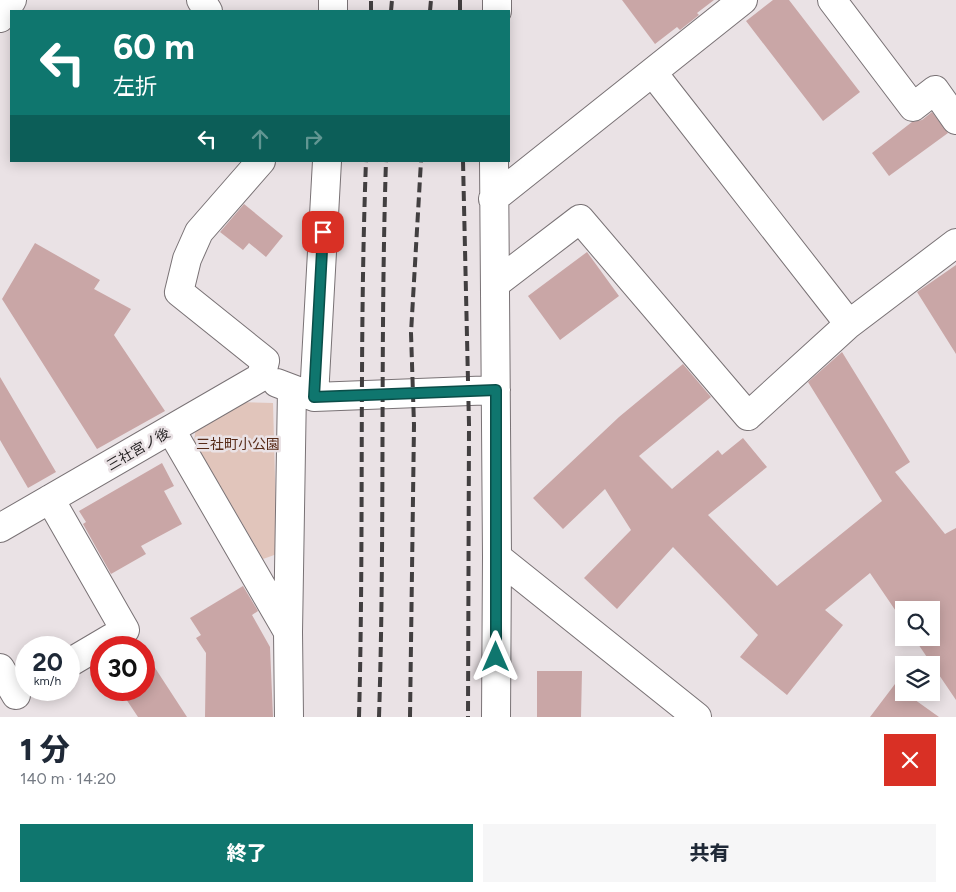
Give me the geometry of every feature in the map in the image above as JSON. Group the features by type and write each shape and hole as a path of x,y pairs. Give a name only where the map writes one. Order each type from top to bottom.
{"street":[{"path":"0,18 12,0"},
{"path":"493,200 743,0"},
{"path":"832,0 913,107 935,90 956,120"},
{"path":"652,73 849,324"},
{"path":"260,162 199,232 187,259 179,292 263,369 303,393 496,390"},
{"path":"288,717 288,632 303,393 327,162"},
{"path":"494,162 497,557 496,717"},
{"path":"494,284 580,219 748,416 849,324 956,243"},
{"name":"三社宮ノ後","path":"0,528 170,430 263,369"},
{"path":"170,430 288,632"},
{"path":"50,499 125,630 80,657"},
{"path":"497,557 698,717"},
{"path":"0,668 14,696"}],"green space":[{"name":"三社町小公園","path":"234,402 273,403 277,554 263,559 194,441 196,427"}],"building":[{"path":"622,0 714,0 680,30 677,27 655,44"},
{"path":"773,0 789,0 860,92 823,121 746,21"},
{"path":"932,112 948,133 889,176 872,153 912,122 922,120"},
{"path":"244,204 283,236 266,257 249,243 243,250 220,232"},
{"path":"35,243 100,280 94,289 131,309 114,335 165,411 97,449 2,299"},
{"path":"587,252 619,296 560,340 528,296"},
{"path":"956,265 956,354 917,292"},
{"path":"842,352 910,462 895,472 945,534 956,528 956,700 940,676 940,656 926,656 919,646 940,646 940,601 895,601 895,610 870,573 825,610 843,625 787,695 740,657 758,635 673,547 617,609 584,578 631,530 605,489 563,529 533,498 619,417 683,364 711,397 639,456 672,489 718,450 722,455 743,438 767,467 708,515 777,586 882,501 808,382"},
{"path":"0,377 56,472 28,488 0,440"},
{"path":"162,463 174,486 164,491 182,524 141,546 146,554 111,574 83,524 86,522 79,511"},
{"path":"243,586 258,611 252,615 270,647 273,717 205,717 206,653 196,638 201,635 190,618"},
{"path":"155,668 187,717 138,717 127,701 155,701"},
{"path":"537,671 582,671 581,717 537,717"},
{"path":"895,684 895,701 917,701 939,717 870,717"}],"railway":[{"path":"371,0 371,10"},
{"path":"391,10 392,0"},
{"path":"430,10 431,0"},
{"path":"460,0 460,10"},
{"path":"359,717 366,162"},
{"path":"379,717 386,162"},
{"path":"410,717 414,425 411,333 421,162"},
{"path":"463,162 469,425 468,717"}],"route":[{"path":"323,232 314,397 496,390 496,657"}]}
